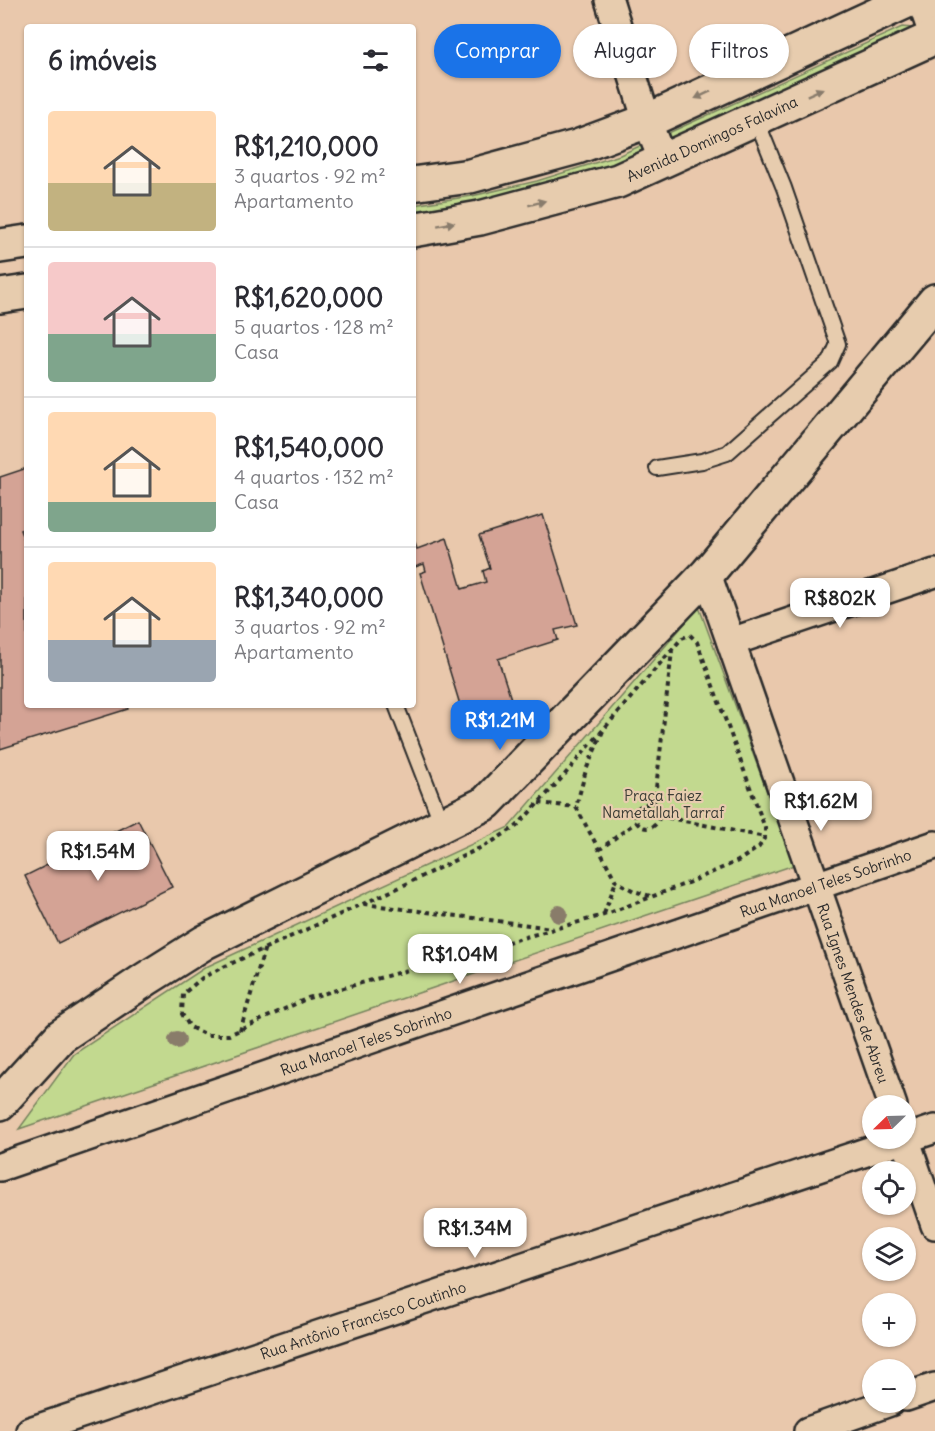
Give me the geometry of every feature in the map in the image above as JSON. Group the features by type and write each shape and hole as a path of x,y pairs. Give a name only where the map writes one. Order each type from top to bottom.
{"street":[{"path":"609,0 647,121 663,161"},
{"path":"416,183 470,176 577,147 647,121 909,0"},
{"path":"924,0 935,31"},
{"name":"Avenida Domingos Falavina","path":"416,229 480,218 618,181 935,37"},
{"path":"0,246 24,242"},
{"path":"0,1103 61,1036 205,942 486,802 707,574 935,301"},
{"path":"731,642 935,573"},
{"name":"Rua Ignes Mendes de Abreu","path":"707,574 889,1095"},
{"name":"Rua Manoel Teles Sobrinho","path":"0,1167 935,845"},
{"name":"Rua Antônio Francisco Coutinho","path":"916,1135 935,1129"},
{"name":"Rua Antônio Francisco Coutinho","path":"30,1431 875,1149"},
{"path":"908,1149 935,1225"},
{"path":"916,1394 935,1387"},
{"path":"808,1431 862,1412"}],"lane":[{"path":"657,468 702,461 728,453 831,362 838,344 784,188 756,118"},
{"path":"397,708 442,824"}],"path":[{"path":"690,635 697,642 765,828 765,837 759,847 738,861 604,915 308,998 229,1035 206,1035 190,1027 182,1014 183,994 202,978 490,843 517,826 673,650 682,638 690,635"},
{"path":"673,650 654,806 660,816 765,837"},
{"path":"605,728 586,770 576,807 616,881 651,897"},
{"path":"539,803 576,807"},
{"path":"654,806 642,805 637,809 636,822 641,827 648,828 654,826 660,816"},
{"path":"599,850 636,822"},
{"path":"604,915 616,881"},
{"path":"363,904 556,929"},
{"path":"240,1031 265,947"}],"green space":[{"path":"902,27 913,28 912,40 642,166 416,223 416,205 472,196 537,181 620,155"},
{"name":"Praça Faiez Nametallah Tarraf","path":"699,607 794,865 19,1129 74,1054 206,967 509,827"}],"building":[{"path":"24,469 24,529 20,530 24,540 24,708 128,709 0,749 0,477"},
{"path":"543,515 577,625 555,630 558,640 498,659 512,702 493,707 495,715 485,719 487,726 468,731 420,573 426,571 424,564 416,567 416,546 417,549 447,538 462,589 486,582 483,571 490,568 479,535"},
{"path":"138,820 172,887 58,943 25,876"}]}
